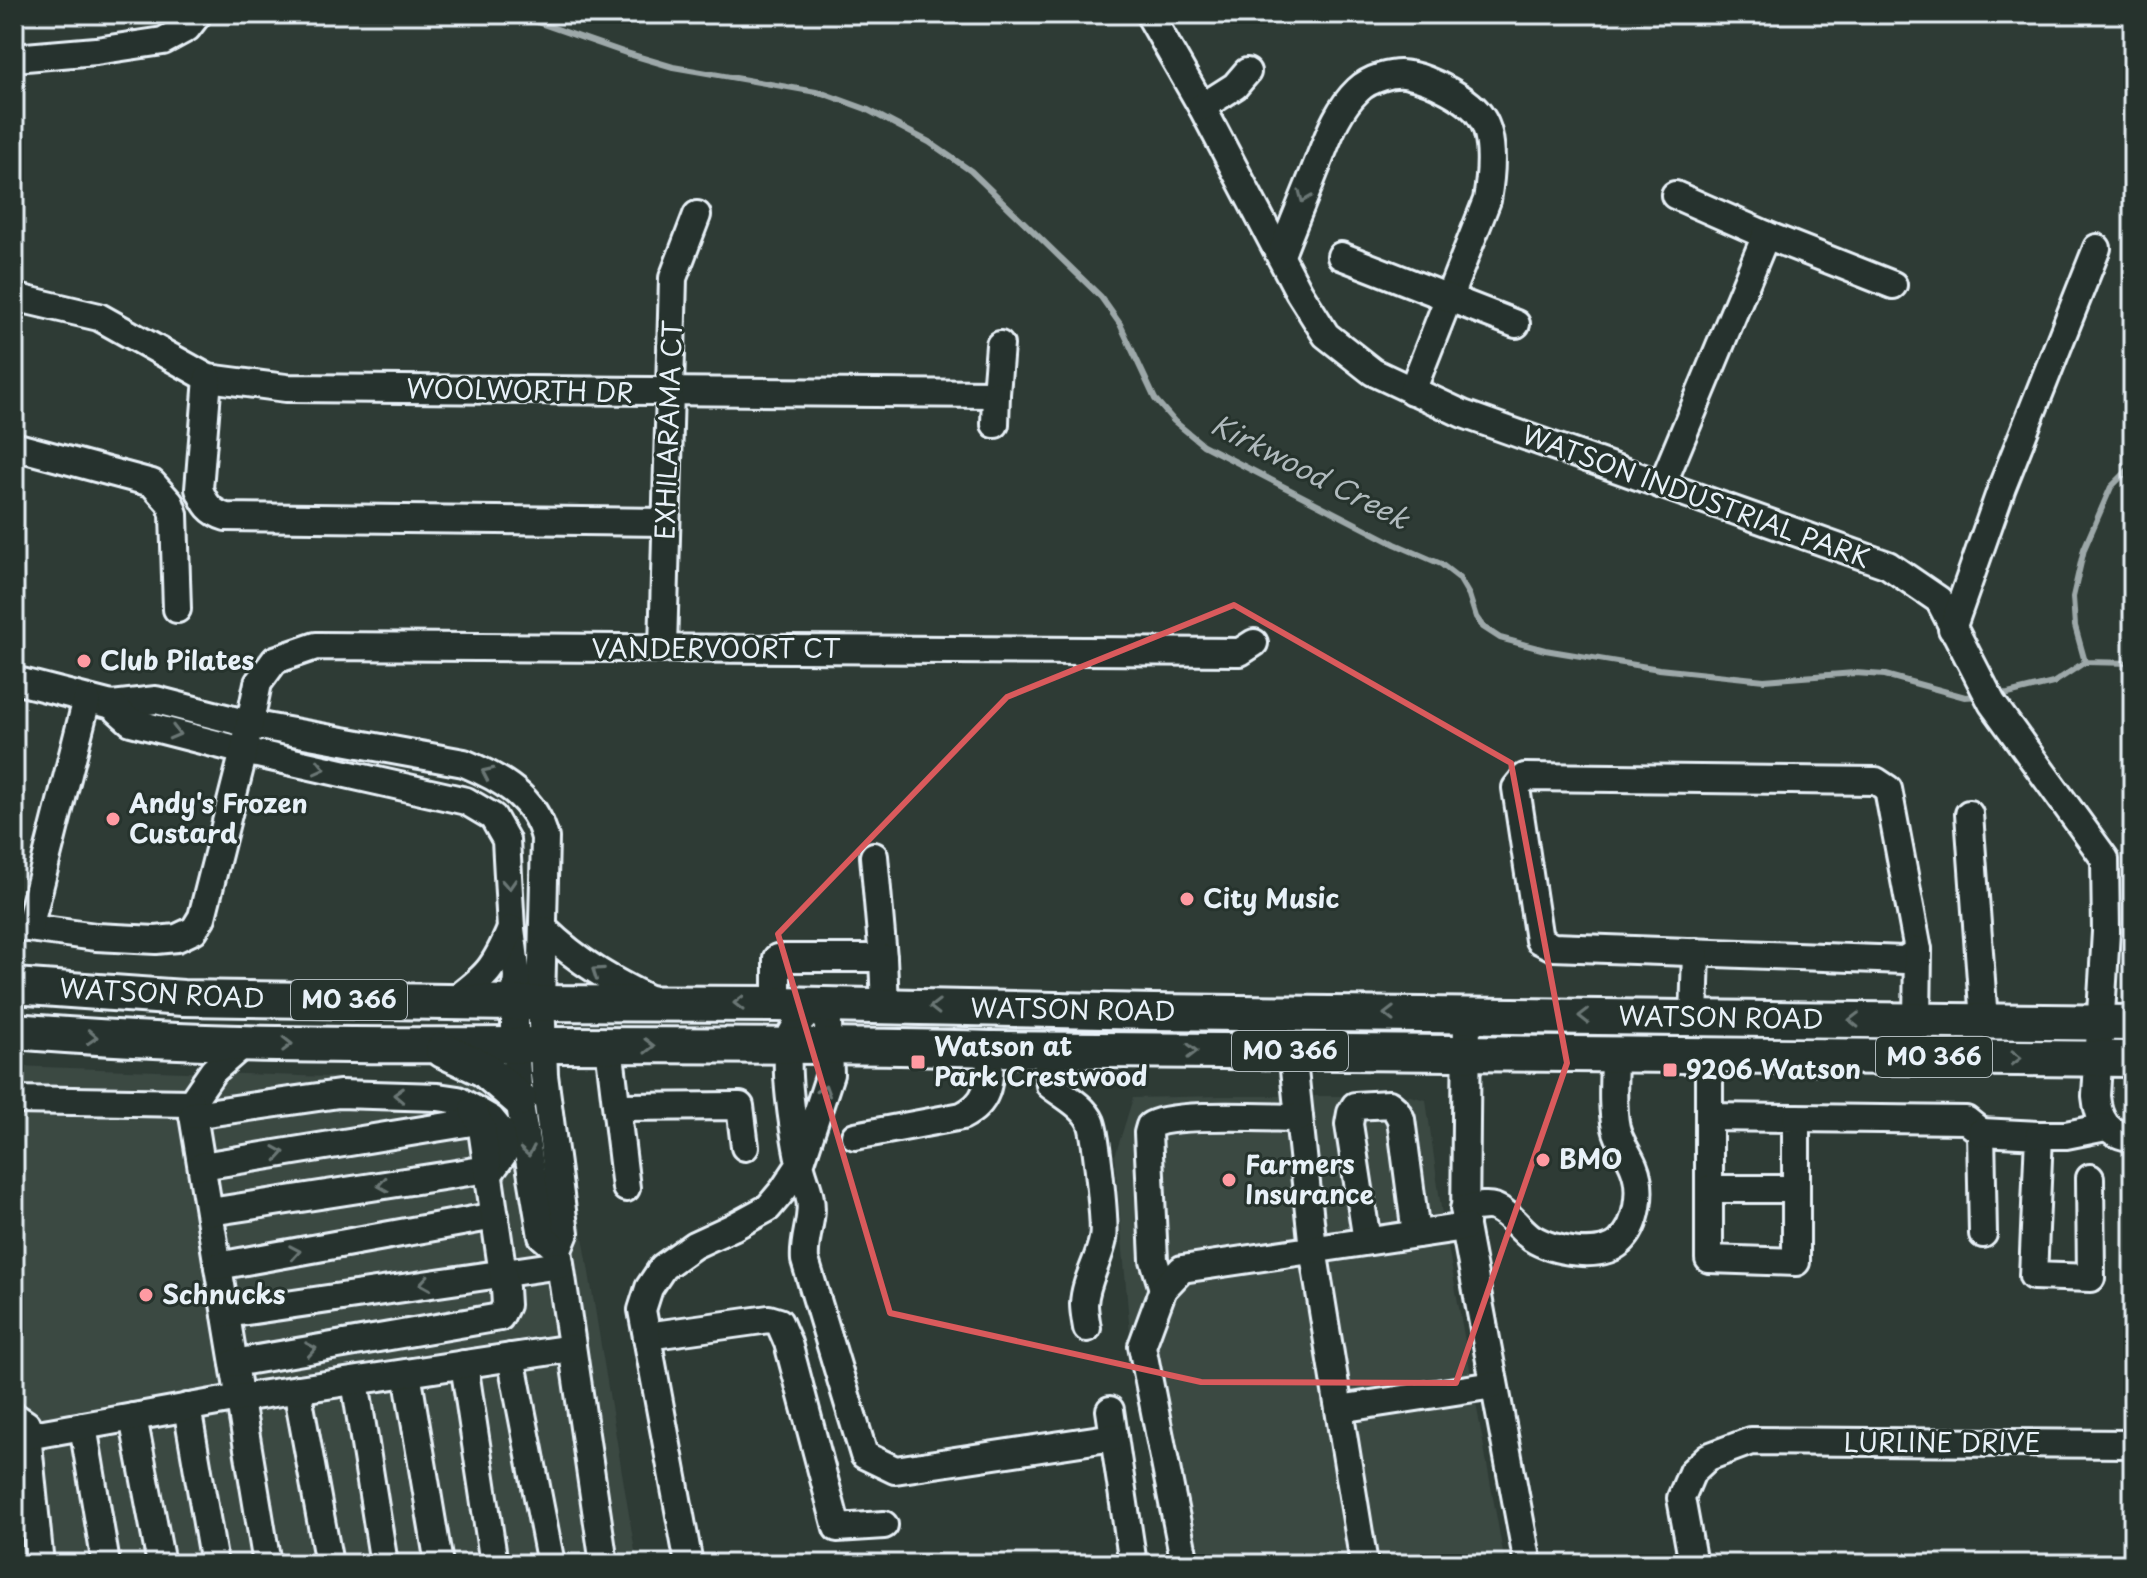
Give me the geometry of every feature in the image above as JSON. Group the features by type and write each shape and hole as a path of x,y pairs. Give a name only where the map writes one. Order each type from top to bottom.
{"main road":[{"name":"WATSON ROAD","path":"14,986 183,998 2117,1023"},
{"name":"WATSON ROAD","path":"14,1031 245,1043 432,1046 830,1045 1046,1050 2133,1059"},
{"path":"432,1046 484,1069 519,1099"}],"street":[{"path":"14,58 107,50 163,41 187,28 198,14"},
{"name":"WATSON INDUSTRIAL PARK","path":"1149,14 1202,107 1299,292 1326,335 1373,372 1463,414 1888,565 1939,600 1986,693 2105,859 2106,932 2117,1023 2097,1059 2098,1115 2106,1127"},
{"path":"1202,107 1235,86 1247,72"},
{"path":"1281,255 1335,119 1359,88 1381,77 1407,74 1470,103 1483,119 1492,155 1487,200 1412,391"},
{"path":"1675,195 1893,285"},
{"name":"EXHILARAMA CT","path":"663,649 673,278 697,215"},
{"path":"1662,485 1766,235"},
{"path":"1952,629 2002,487 2097,248"},
{"path":"1341,256 1450,292 1516,324"},
{"name":"WOOLWORTH DR","path":"14,297 99,317 208,378 286,388 996,394"},
{"path":"995,424 1000,345"},
{"path":"208,378 199,489 213,512 226,517 666,522"},
{"path":"14,446 152,483 170,503 174,514 177,609"},
{"name":"VANDERVOORT CT","path":"22,927 96,937 156,940 177,938 194,930 202,917 258,683 275,660 316,646 1240,652 1254,643"},
{"path":"14,680 100,702 156,700 249,724 464,763 497,777 525,800 542,826 545,838 545,930 528,1003 529,1046 519,1099 542,1236 559,1257"},
{"path":"100,702 131,722 466,801 493,817 506,840 517,976 528,1003"},
{"path":"22,927 100,702"},
{"path":"1917,1020 1918,950 1888,789 1876,781 1525,777 1516,788 1539,940 1553,947 1905,960 1918,950"},
{"path":"1969,814 1984,1021"},
{"path":"500,829 542,826"},
{"path":"874,856 885,1006"},
{"path":"452,1002 487,975 499,958 511,929"},
{"path":"545,930 560,945 608,979 657,1003"},
{"path":"1694,1018 1696,952"},
{"path":"777,1004 777,958 883,958"},
{"path":"689,1564 642,1310 649,1288 663,1267 694,1245 768,1208 800,1165 830,1074 828,1024 817,1005 793,1030 788,1045 787,1074 800,1165 812,1216 803,1247 864,1455 895,1470 1114,1437"},
{"path":"1467,1015 1464,1218 1528,1564"},
{"path":"245,1043 213,1071 192,1109 267,1564"},
{"path":"529,1046 544,1075 565,1233 559,1257 604,1564"},
{"path":"609,1046 626,1188"},
{"path":"855,1136 962,1116 976,1109 989,1081 990,1049"},
{"path":"1046,1050 1050,1085 1072,1101 1091,1122 1095,1146 1104,1234 1084,1304 1087,1328"},
{"path":"1292,1051 1313,1249 1364,1564"},
{"path":"1185,1564 1142,1346 1163,1289 1182,1269 1416,1234 1464,1218 1485,1206 1493,1207 1530,1237 1552,1247 1586,1252 1617,1245 1627,1235 1639,1193 1636,1170 1617,1131 1614,1054"},
{"path":"1709,1054 1709,1259 1796,1262 1796,1118"},
{"path":"14,1100 192,1109 339,1094 438,1097 458,1100 476,1115 491,1119 500,1130 504,1153 488,1172 210,1212"},
{"path":"1367,1241 1349,1124 1355,1106 1389,1104 1401,1119 1416,1234"},
{"path":"617,1107 740,1106 745,1147"},
{"path":"202,1166 476,1115"},
{"path":"1709,1117 1966,1120 1981,1132 2066,1135 2106,1127 2133,1137"},
{"path":"1163,1289 1154,1260 1150,1126 1157,1120 1169,1119 1299,1118"},
{"path":"1981,1132 1983,1234"},
{"path":"2039,1135 2033,1276 2091,1278 2090,1178"},
{"path":"234,1363 500,1317 506,1305 488,1172"},
{"path":"1709,1189 1796,1189"},
{"path":"218,1266 495,1216"},
{"path":"226,1314 503,1272 559,1257"},
{"path":"647,1336 769,1319 779,1322 788,1343 837,1528 884,1525"},
{"path":"40,1564 20,1426 83,1426 240,1398 572,1348"},
{"path":"511,1357 551,1564"},
{"path":"464,1364 494,1564"},
{"path":"407,1373 439,1564"},
{"path":"355,1381 384,1564"},
{"path":"1339,1409 1494,1385"},
{"path":"297,1389 329,1564"},
{"path":"187,1407 214,1564"},
{"path":"1110,1410 1133,1564"},
{"path":"133,1417 161,1564"},
{"path":"83,1426 106,1564"},
{"name":"LURLINE DRIVE","path":"1693,1564 1681,1498 1692,1472 1708,1457 1751,1441 2133,1444"}],"highlighted area":[{"path":"1234,605 1511,763 1567,1063 1456,1383 1201,1382 890,1313 778,934 1007,697"}],"shaded area":[{"path":"14,1066 558,1085 635,1551 645,1564 14,1564"},
{"path":"1410,1096 1426,1100 1441,1208 1505,1564 1175,1564 1135,1393 1115,1156 1133,1098"}],"waterway":[{"name":"Kirkwood Creek","path":"520,14 673,67 822,93 866,109 929,142 971,171 1101,297 1120,324 1155,399 1174,421 1203,445 1395,544 1441,564 1459,578 1483,627 1500,638 1545,650 1659,669 1764,680 1855,673 1885,675 1965,697 1979,696"},
{"path":"2133,465 2111,487 2084,549 2073,597 2075,626 2085,662 2133,663"},
{"name":"Kirkwood Creek","path":"1995,695 2053,683 2085,662"}],"place":[{"name":"Club Pilates","path":"84,661"},
{"name":"Andy's Frozen Custard","path":"113,819"},
{"name":"City Music","path":"1187,899"},
{"name":"Watson at Park Crestwood","path":"918,1062"},
{"name":"9206 Watson","path":"1670,1070"},
{"name":"BMO","path":"1543,1160"},
{"name":"Farmers Insurance","path":"1229,1180"},
{"name":"Schnucks","path":"146,1295"}]}
